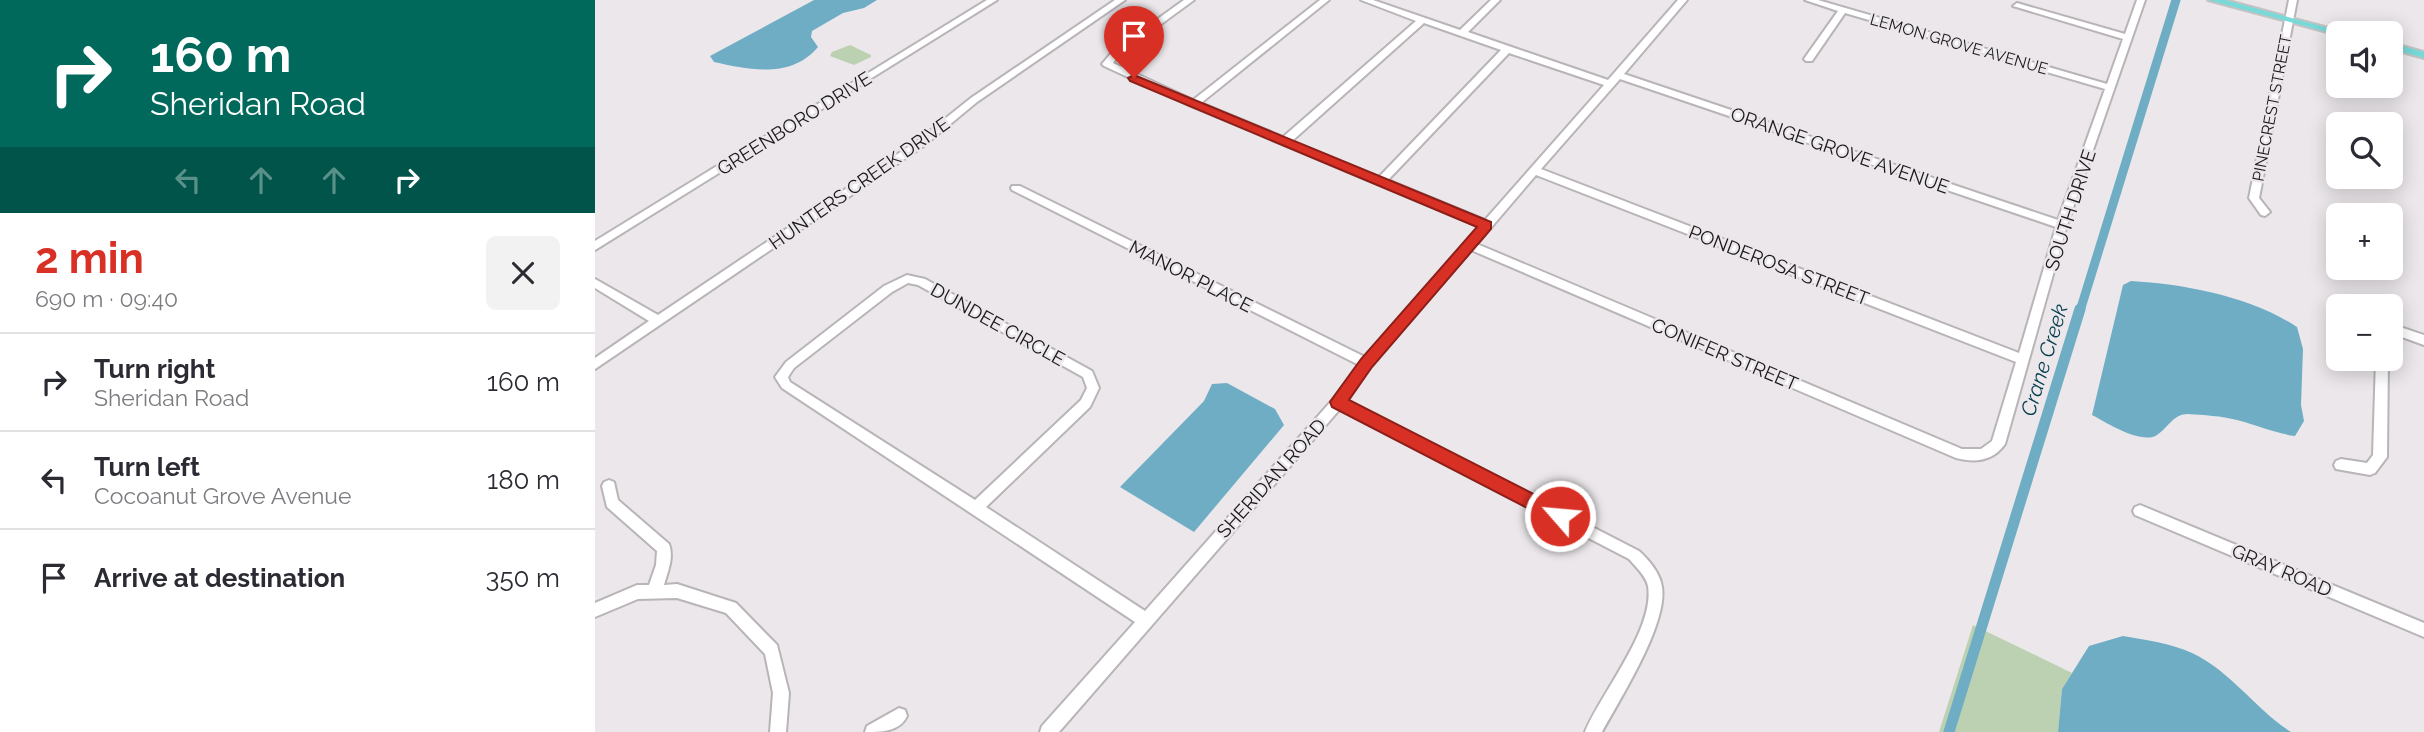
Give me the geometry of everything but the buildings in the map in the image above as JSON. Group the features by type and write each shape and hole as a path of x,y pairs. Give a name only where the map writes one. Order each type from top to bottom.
{"main road":[{"path":"2213,0 2326,29"},
{"path":"2403,49 2424,55"}],"street":[{"name":"GREENBORO DRIVE","path":"595,246 993,0"},
{"name":"HUNTERS CREEK DRIVE","path":"595,364 921,143 974,100 1121,0"},
{"path":"1191,0 1116,54 1107,64 1194,104 1486,225"},
{"path":"1194,104 1325,0"},
{"name":"ORANGE GROVE AVENUE","path":"1365,0 1507,50 1614,79 2062,225"},
{"path":"1461,34 1496,0"},
{"name":"SHERIDAN ROAD","path":"1048,732 1338,402 1367,363 1682,0"},
{"name":"LEMON GROVE AVENUE","path":"1809,0 2110,88"},
{"name":"SOUTH DRIVE","path":"1983,455 1999,443 2062,225 2141,0"},
{"name":"PINECREST STREET","path":"2265,212 2254,198 2293,0"},
{"path":"2017,6 2127,37"},
{"path":"1809,59 1843,10"},
{"path":"1284,142 1422,20"},
{"path":"1380,182 1507,50"},
{"name":"PONDEROSA STREET","path":"1533,170 2024,360"},
{"name":"MANOR PLACE","path":"1016,188 1367,363"},
{"name":"CONIFER STREET","path":"1469,245 1961,454 1983,455"},
{"name":"DUNDEE CIRCLE","path":"975,508 1086,402 1093,388 1088,374 921,282 907,279 888,289 790,365 781,377 786,385 1145,620"},
{"path":"595,283 658,321"},
{"path":"2403,332 2424,340"},
{"path":"2341,465 2370,469 2379,457 2382,371"},
{"path":"1338,402 1635,555 1646,566 1655,588 1653,617 1593,732"},
{"path":"609,486 612,503 664,548 663,565 654,592"},
{"name":"GRAY ROAD","path":"2140,511 2424,630"},
{"path":"595,610 636,592 677,591 731,608 772,650 781,693 778,732"},
{"path":"873,732 899,716"}],"green space":[{"path":"850,45 871,57 854,65 830,56 832,52"},
{"path":"1973,625 2072,673 2062,689 2058,732 1939,732"}],"water":[{"path":"814,0 877,0 864,8 843,13 812,31 811,37 818,47 795,64 769,70 742,68 714,62 710,56"},
{"path":"2131,281 2173,285 2239,300 2297,327 2303,349 2301,405 2304,421 2295,436 2231,419 2188,414 2175,419 2157,435 2143,437 2125,432 2092,415 2123,285"},
{"path":"1227,383 1275,409 1284,425 1194,532 1120,487 1204,401 1212,384"},
{"path":"2123,636 2175,647 2206,661 2291,732 2058,732 2062,689 2089,646"}],"waterway":[{"name":"Crane Creek","path":"2080,311 2176,0"},
{"name":"Crane Creek","path":"1949,732 2080,309"}],"route":[{"path":"1134,78 1486,225 1367,363 1338,402 1560,516"}]}
